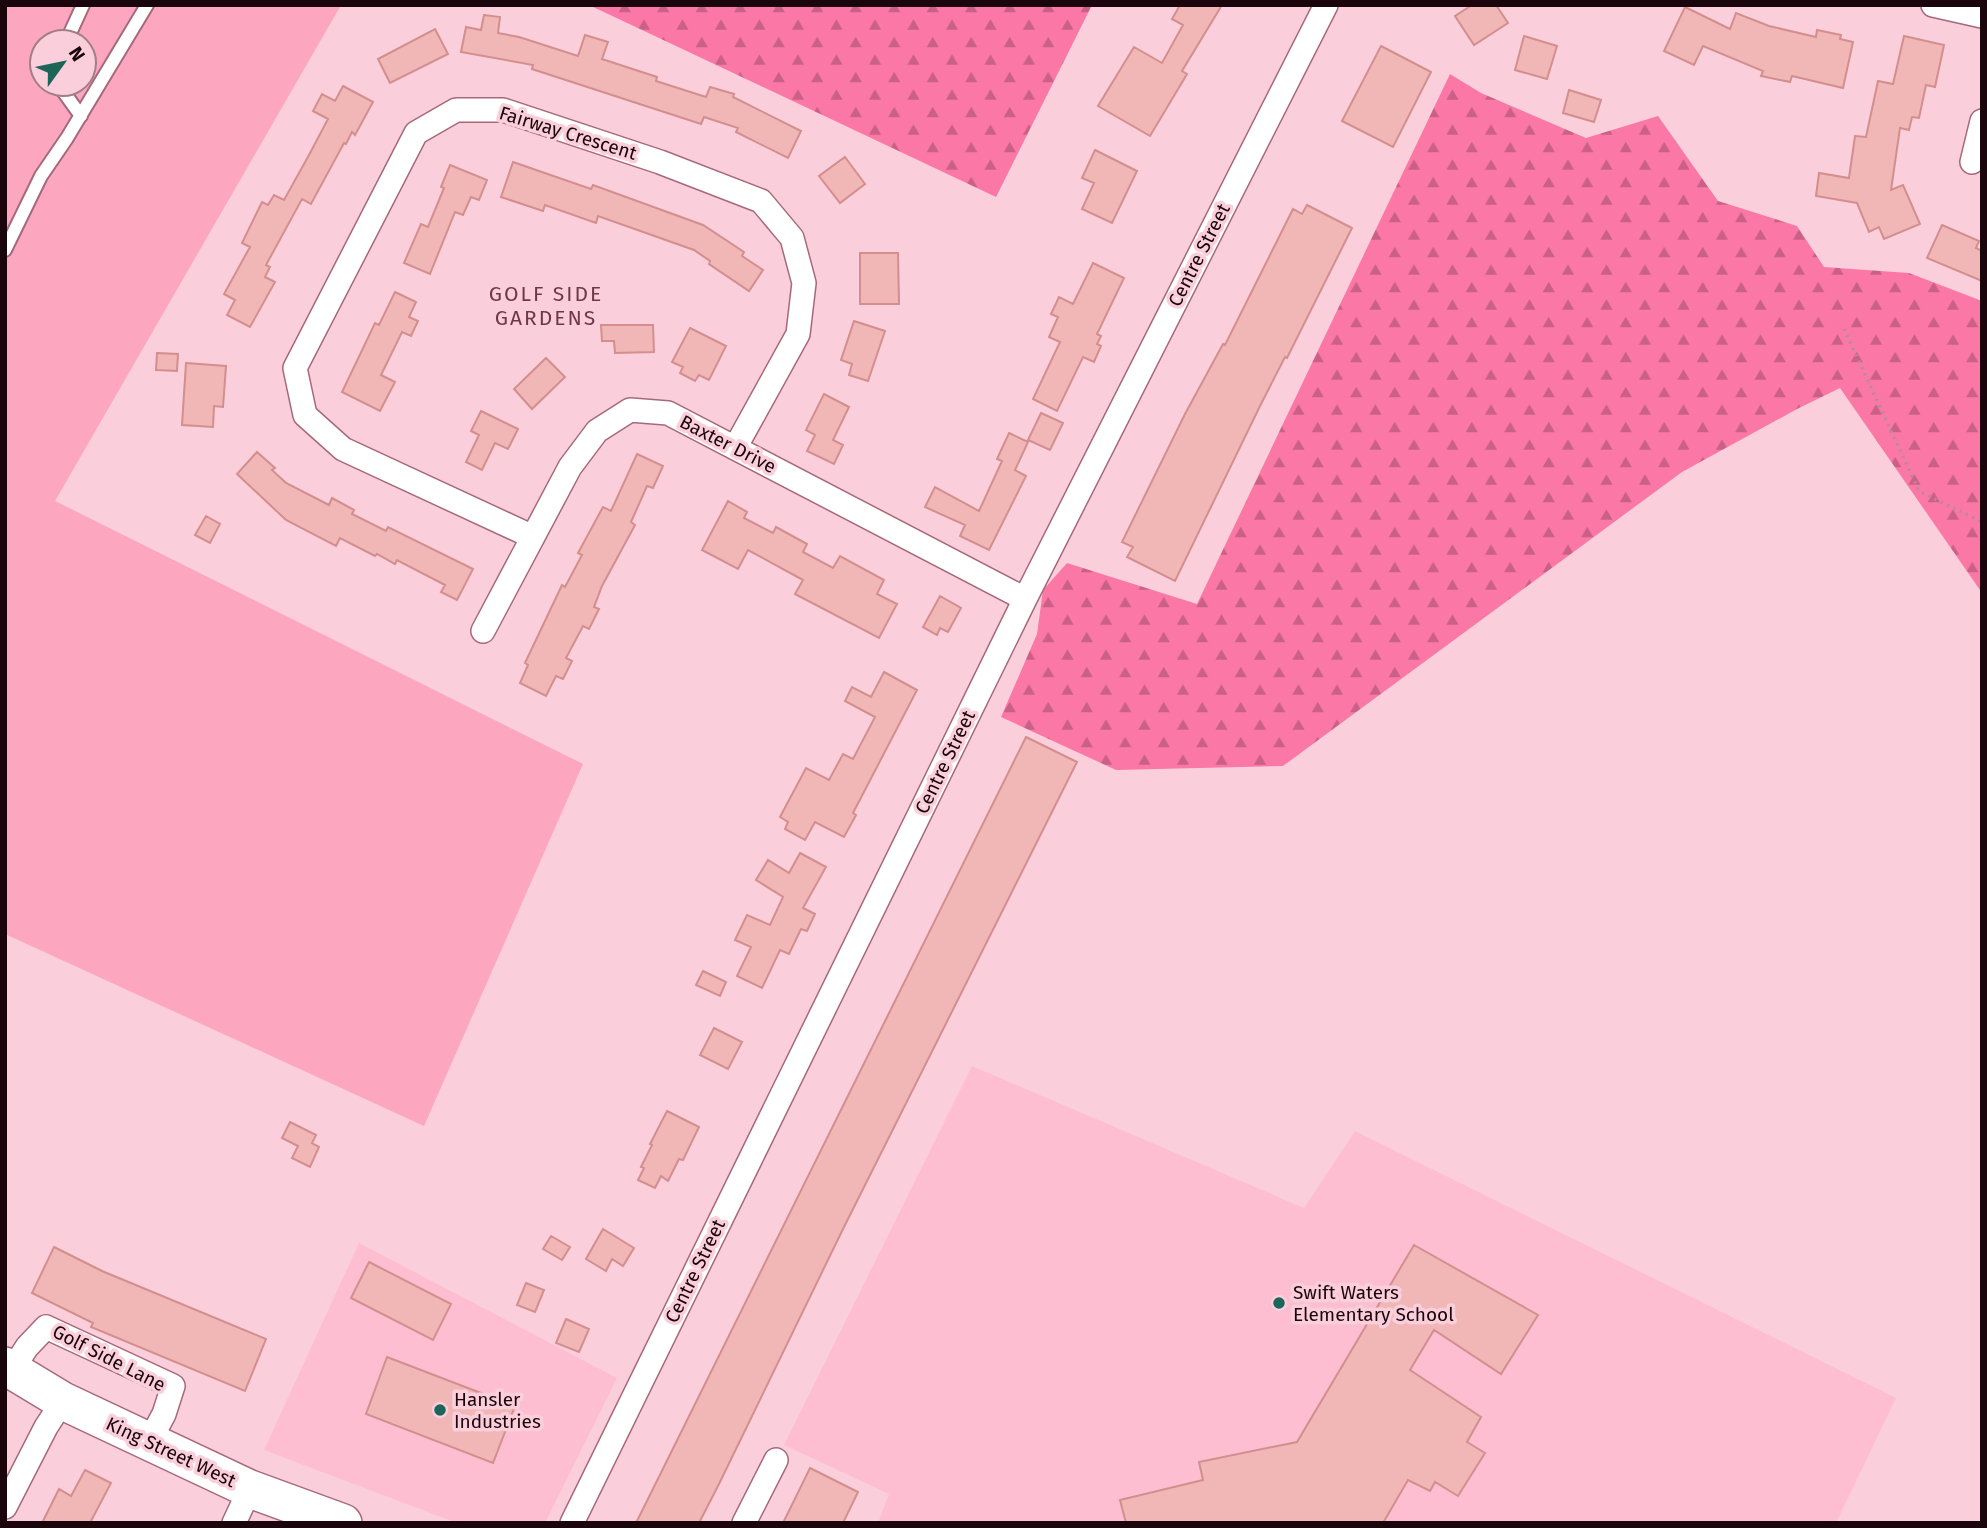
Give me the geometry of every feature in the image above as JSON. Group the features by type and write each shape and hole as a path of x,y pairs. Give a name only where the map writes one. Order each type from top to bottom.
{"main road":[{"name":"King Street West","path":"8,1368 63,1401 250,1489 343,1523"}],"street":[{"name":"Centre Street","path":"572,1523 1024,599 1326,5"},
{"path":"1933,5 1982,16"},
{"name":"Fairway Crescent","path":"533,537 343,449 305,415 295,368 416,133 456,110 503,110 660,162 761,201 792,238 804,284 798,334 735,447"},
{"path":"1972,162 1982,121"},
{"name":"Baxter Drive","path":"483,631 570,467 597,431 629,410 668,413 1024,599"},
{"name":"Golf Side Lane","path":"8,1368 46,1327 173,1385 164,1414 149,1441"},
{"path":"5,1507 46,1427 63,1401"},
{"path":"744,1523 776,1460"},
{"path":"234,1523 250,1489"}],"lane":[{"path":"72,28 83,5"},
{"path":"5,250 41,176 82,116 147,5"},
{"path":"68,98 82,116"}],"path":[{"path":"1844,330 1919,491 1982,522"}],"shaded area":[{"path":"5,5 341,5 55,501 583,764 424,1126 5,934"},
{"name":"Swift Waters Elementary School","path":"972,1066 1304,1208 1355,1131 1896,1398 1836,1523 878,1523 889,1494 784,1445"},
{"path":"359,1243 617,1378 545,1523 457,1523 264,1450"}],"green space":[{"path":"589,5 1092,5 996,197"},
{"path":"1450,74 1481,93 1586,138 1658,116 1718,201 1797,226 1824,267 1909,273 1982,301 1982,593 1840,388 1682,472 1283,766 1116,770 1001,717 1037,634 1043,590 1067,563 1197,604"}],"building":[{"path":"1180,5 1222,5 1182,71 1187,74 1150,136 1098,106 1134,47 1162,63 1183,25 1172,19"},
{"path":"1472,5 1496,5 1508,23 1474,45 1455,16"},
{"path":"1685,7 1730,29 1736,13 1769,26 1816,37 1817,30 1841,35 1840,39 1853,42 1843,88 1792,76 1790,82 1761,76 1763,71 1703,46 1694,65 1664,51"},
{"path":"484,15 500,17 498,33 578,56 585,35 608,42 602,59 657,77 656,81 706,97 710,87 734,94 733,97 801,131 788,158 736,132 738,128 704,117 701,124 532,69 533,65 461,52 466,27 481,30"},
{"path":"435,29 448,54 390,83 378,59"},
{"path":"1524,36 1557,46 1547,79 1515,70"},
{"path":"1904,36 1944,45 1935,87 1926,85 1919,118 1912,117 1909,130 1900,128 1891,190 1903,185 1920,224 1884,239 1879,227 1869,232 1857,203 1816,196 1819,173 1849,178 1855,136 1866,137 1878,81 1893,84"},
{"path":"1381,46 1431,72 1393,147 1342,121"},
{"path":"343,86 373,102 355,135 352,132 346,144 344,143 311,204 302,199 266,265 270,267 265,277 275,282 250,327 227,315 235,300 224,294 250,247 242,243 262,202 268,205 274,195 284,200 309,155 328,119 313,111 322,94 335,101"},
{"path":"1569,90 1601,100 1594,122 1563,113"},
{"path":"1095,150 1137,171 1112,223 1082,209 1094,183 1082,178"},
{"path":"845,157 865,184 840,203 819,176"},
{"path":"513,162 591,189 593,185 703,225 744,252 742,256 763,270 749,291 709,264 710,261 694,250 598,216 596,223 545,205 543,211 501,197"},
{"path":"450,165 487,180 479,200 471,197 463,215 455,212 430,274 404,263 421,224 428,227"},
{"path":"1307,205 1352,228 1260,406 1175,581 1127,557 1133,547 1122,542 1185,414 1223,344 1225,345 1293,209 1302,214"},
{"path":"1942,225 1979,241 1976,248 1982,251 1982,281 1927,258"},
{"path":"860,253 898,253 899,304 860,304"},
{"path":"1093,263 1124,278 1097,334 1101,336 1097,344 1101,346 1094,362 1083,357 1057,411 1033,399 1060,342 1049,337 1058,317 1051,314 1059,297 1073,304"},
{"path":"395,292 416,302 409,317 418,321 411,336 402,332 381,375 395,382 380,411 342,392 375,323 379,325"},
{"path":"854,321 885,331 868,381 849,375 852,364 841,360"},
{"path":"601,325 653,325 654,352 615,353 614,341 602,341"},
{"path":"690,328 726,346 709,380 699,375 695,381 680,373 683,367 672,362"},
{"path":"157,353 178,354 177,371 156,370"},
{"path":"546,358 565,377 532,409 514,389"},
{"path":"186,363 226,366 223,407 214,406 213,427 182,425"},
{"path":"824,394 849,407 833,440 843,445 834,464 807,451 815,435 806,430"},
{"path":"481,411 518,429 508,449 495,443 482,470 466,462 479,435 471,431"},
{"path":"1041,413 1063,423 1050,450 1028,440"},
{"path":"1009,433 1028,442 1015,470 1026,476 989,550 960,536 965,525 925,507 935,487 979,511 1002,461 997,459"},
{"path":"257,452 275,468 272,470 286,483 329,505 332,498 354,510 352,514 386,531 388,527 473,569 457,600 441,592 445,585 397,560 395,564 340,538 336,546 286,520 237,474"},
{"path":"637,454 663,466 653,488 647,486 631,522 635,525 602,586 594,607 599,609 589,629 583,626 566,658 572,661 563,679 556,676 546,696 520,683 528,665 525,663 562,585 565,587 582,555 578,553 603,507 611,511"},
{"path":"728,501 747,512 744,518 773,533 776,527 807,544 803,552 833,568 840,556 884,580 877,594 897,604 879,638 795,594 803,580 748,550 738,569 702,550"},
{"path":"206,516 220,524 210,543 195,535"},
{"path":"940,596 961,608 948,632 940,628 937,635 923,627"},
{"path":"884,672 917,690 853,813 856,815 844,837 815,822 805,840 785,829 788,822 780,817 806,768 829,780 843,754 853,759 875,717 845,701 852,687 871,697"},
{"path":"1026,737 1077,762 843,1229 719,1484 699,1523 636,1523"},
{"path":"800,853 826,867 803,908 815,914 807,931 801,929 789,954 780,950 762,988 737,976 751,947 735,940 747,915 770,925 783,897 756,880 768,860 789,873"},
{"path":"703,971 726,982 720,996 696,985"},
{"path":"714,1028 742,1042 728,1069 700,1055"},
{"path":"667,1111 699,1127 683,1160 679,1159 668,1181 661,1176 655,1188 638,1180 652,1145 650,1144"},
{"path":"290,1122 316,1135 312,1143 319,1147 310,1167 292,1158 298,1146 282,1138"},
{"path":"603,1229 634,1248 623,1266 612,1259 606,1271 586,1259"},
{"path":"551,1236 570,1247 562,1260 543,1249"},
{"path":"1414,1245 1538,1315 1501,1374 1434,1330 1410,1370 1481,1417 1467,1442 1485,1453 1458,1496 1435,1482 1430,1491 1408,1480 1383,1523 1126,1523 1120,1500 1203,1480 1199,1462 1297,1442"},
{"path":"54,1247 102,1271 266,1339 245,1391 91,1327 93,1323 32,1293"},
{"path":"369,1262 451,1304 433,1340 351,1298"},
{"path":"526,1283 544,1290 535,1312 517,1305"},
{"path":"566,1319 589,1329 579,1352 556,1343"},
{"name":"Hansler Industries","path":"387,1357 515,1406 493,1463 366,1414"},
{"path":"810,1468 858,1492 843,1523 783,1523"},
{"path":"85,1470 111,1483 90,1523 42,1523 59,1489 71,1496"}],"place":[{"name":"Swift Waters Elementary School","path":"1279,1303"},
{"name":"Hansler Industries","path":"440,1410"}],"district":[{"name":"GOLF SIDE GARDENS","path":"546,306"}]}
